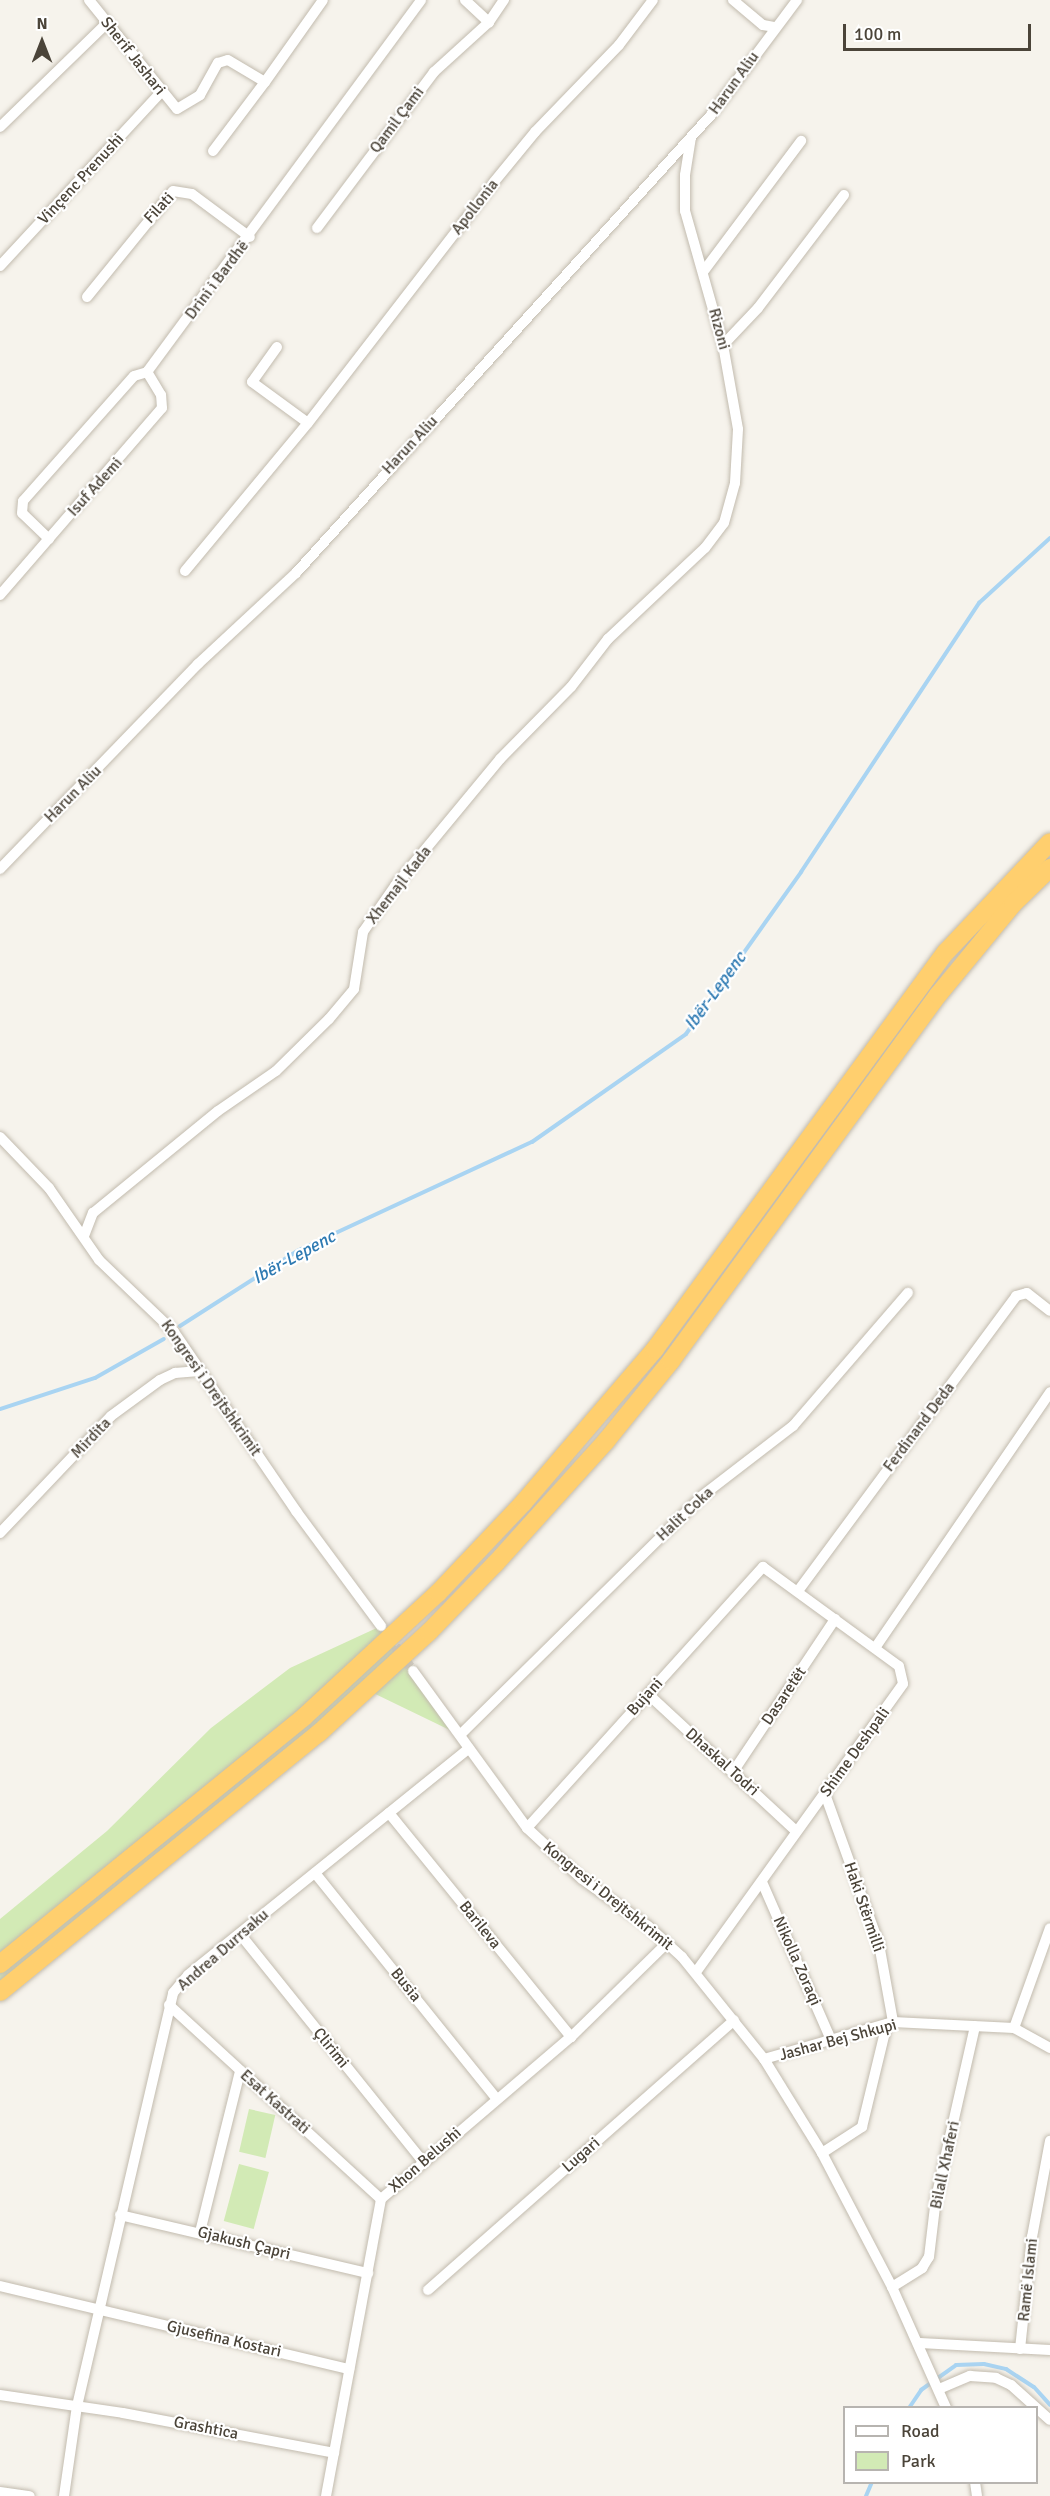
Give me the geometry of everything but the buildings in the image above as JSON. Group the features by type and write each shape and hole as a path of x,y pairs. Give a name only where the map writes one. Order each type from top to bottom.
{"highway":[{"path":"0,1964 305,1716 414,1615 523,1503 655,1349 946,952 1050,842"},
{"path":"0,1992 319,1733 429,1632 510,1548 671,1361 938,994 1013,904 1050,868"}],"street":[{"name":"Sherif Jashari","path":"89,0 177,109 200,95 218,63 228,60 265,82"},
{"path":"213,151 323,0"},
{"name":"Drini i Bardhë","path":"49,539 22,513 23,501 134,376 147,372 250,237 421,0"},
{"path":"465,0 489,22 504,0"},
{"name":"Apollonia","path":"185,571 308,423 494,182 535,132 619,45 653,0"},
{"path":"733,0 763,25 774,27"},
{"name":"Harun Aliu","path":"0,869 191,672 296,573 691,137 797,0"},
{"name":"Qamil Çami","path":"317,228 434,72 489,22"},
{"path":"0,127 107,23"},
{"name":"Vinçenc Prenushi","path":"0,266 161,92"},
{"name":"Rizoni","path":"691,137 685,175 685,212 723,345 738,453 731,506 724,523"},
{"path":"703,272 801,141"},
{"name":"Filati","path":"87,297 173,191 192,194 250,237"},
{"path":"723,345 765,299 844,195"},
{"path":"277,347 252,382 308,423"},
{"name":"Isuf Ademi","path":"0,595 162,408 161,395 147,372"},
{"name":"Xhemajl Kada","path":"84,1236 93,1213 218,1111 276,1071 335,1012 358,979 363,932 395,886 500,759 571,687 608,639 705,548 724,523"},
{"name":"Kongresi i Drejtshkrimit","path":"0,1137 50,1188 99,1260 162,1317 381,1626"},
{"name":"Halit Coka","path":"460,1735 702,1496 793,1426 908,1293"},
{"name":"Ferdinand Deda","path":"798,1591 1016,1296 1027,1293 1050,1311"},
{"name":"Mirdita","path":"0,1533 118,1411 160,1380 175,1373 199,1371"},
{"path":"875,1648 1050,1392"},
{"name":"Shime Deshpali","path":"696,1972 903,1684 903,1670 763,1566"},
{"name":"Bujani","path":"527,1828 763,1566"},
{"name":"Dasaretët","path":"733,1772 835,1619"},
{"name":"Kongresi i Drejtshkrimit","path":"413,1671 527,1828 582,1879 667,1943 696,1972 764,2059 822,2153 892,2287 920,2343 930,2373 945,2406"},
{"name":"Dhaskal Todri","path":"648,1694 796,1831"},
{"name":"Andrea Durrsaku","path":"64,2496 77,2406 169,2005 178,1984 469,1748"},
{"name":"Haki Stërmilli","path":"825,1794 879,1944 890,2023"},
{"name":"Barileva","path":"389,1813 571,2037"},
{"name":"Busia","path":"315,1873 496,2098"},
{"name":"Nikolla Zoraqi","path":"762,1882 831,2040"},
{"path":"1014,2028 1050,1928"},
{"name":"Çlirimi","path":"240,1934 423,2162"},
{"name":"Xhon Belushi","path":"326,2496 381,2199 496,2098 571,2037 667,1943"},
{"name":"Esat Kastrati","path":"169,2005 381,2199"},
{"name":"Lugari","path":"428,2290 734,2020"},
{"path":"822,2153 862,2127 890,2023"},
{"name":"Jashar Bej Shkupi","path":"764,2059 890,2023 1014,2028 1050,2048"},
{"name":"Bilall Xhaferi","path":"892,2287 922,2268 928,2257 936,2198 975,2026"},
{"path":"200,2232 240,2071"},
{"name":"Ramë Islami","path":"1020,2349 1032,2237 1050,2141"},
{"name":"Gjakush Çapri","path":"120,2215 368,2273"},
{"path":"0,2286 99,2309"},
{"name":"Gjusefina Kostari","path":"99,2309 350,2369"},
{"path":"920,2343 1050,2350"},
{"path":"939,2389 970,2376 996,2378 1011,2385 1034,2406"},
{"path":"0,2395 77,2406"},
{"name":"Grashtica","path":"77,2406 334,2453"},
{"path":"1038,2409 1050,2420"},
{"path":"0,2492 30,2496"}],"green space":[{"path":"381,1626 460,1735 367,1690 0,1992 0,1919 107,1831 211,1728 290,1668"},
{"path":"249,2109 275,2115 265,2158 239,2152"},
{"path":"239,2164 269,2172 254,2229 224,2221"}],"waterway":[{"name":"Ibër-Lepenc","path":"180,1326 299,1250 532,1142 686,1034 801,872 979,603 1050,538"},
{"name":"Ibër-Lepenc","path":"0,1409 95,1378 164,1339"},
{"name":"Ibër-Lepenc","path":"910,2406 921,2390 956,2365 984,2364 1006,2369 1034,2387 1050,2405"},
{"name":"Ibër-Lepenc","path":"866,2496 871,2484"}],"tunnel":[{"path":"387,1634 413,1671"}]}
